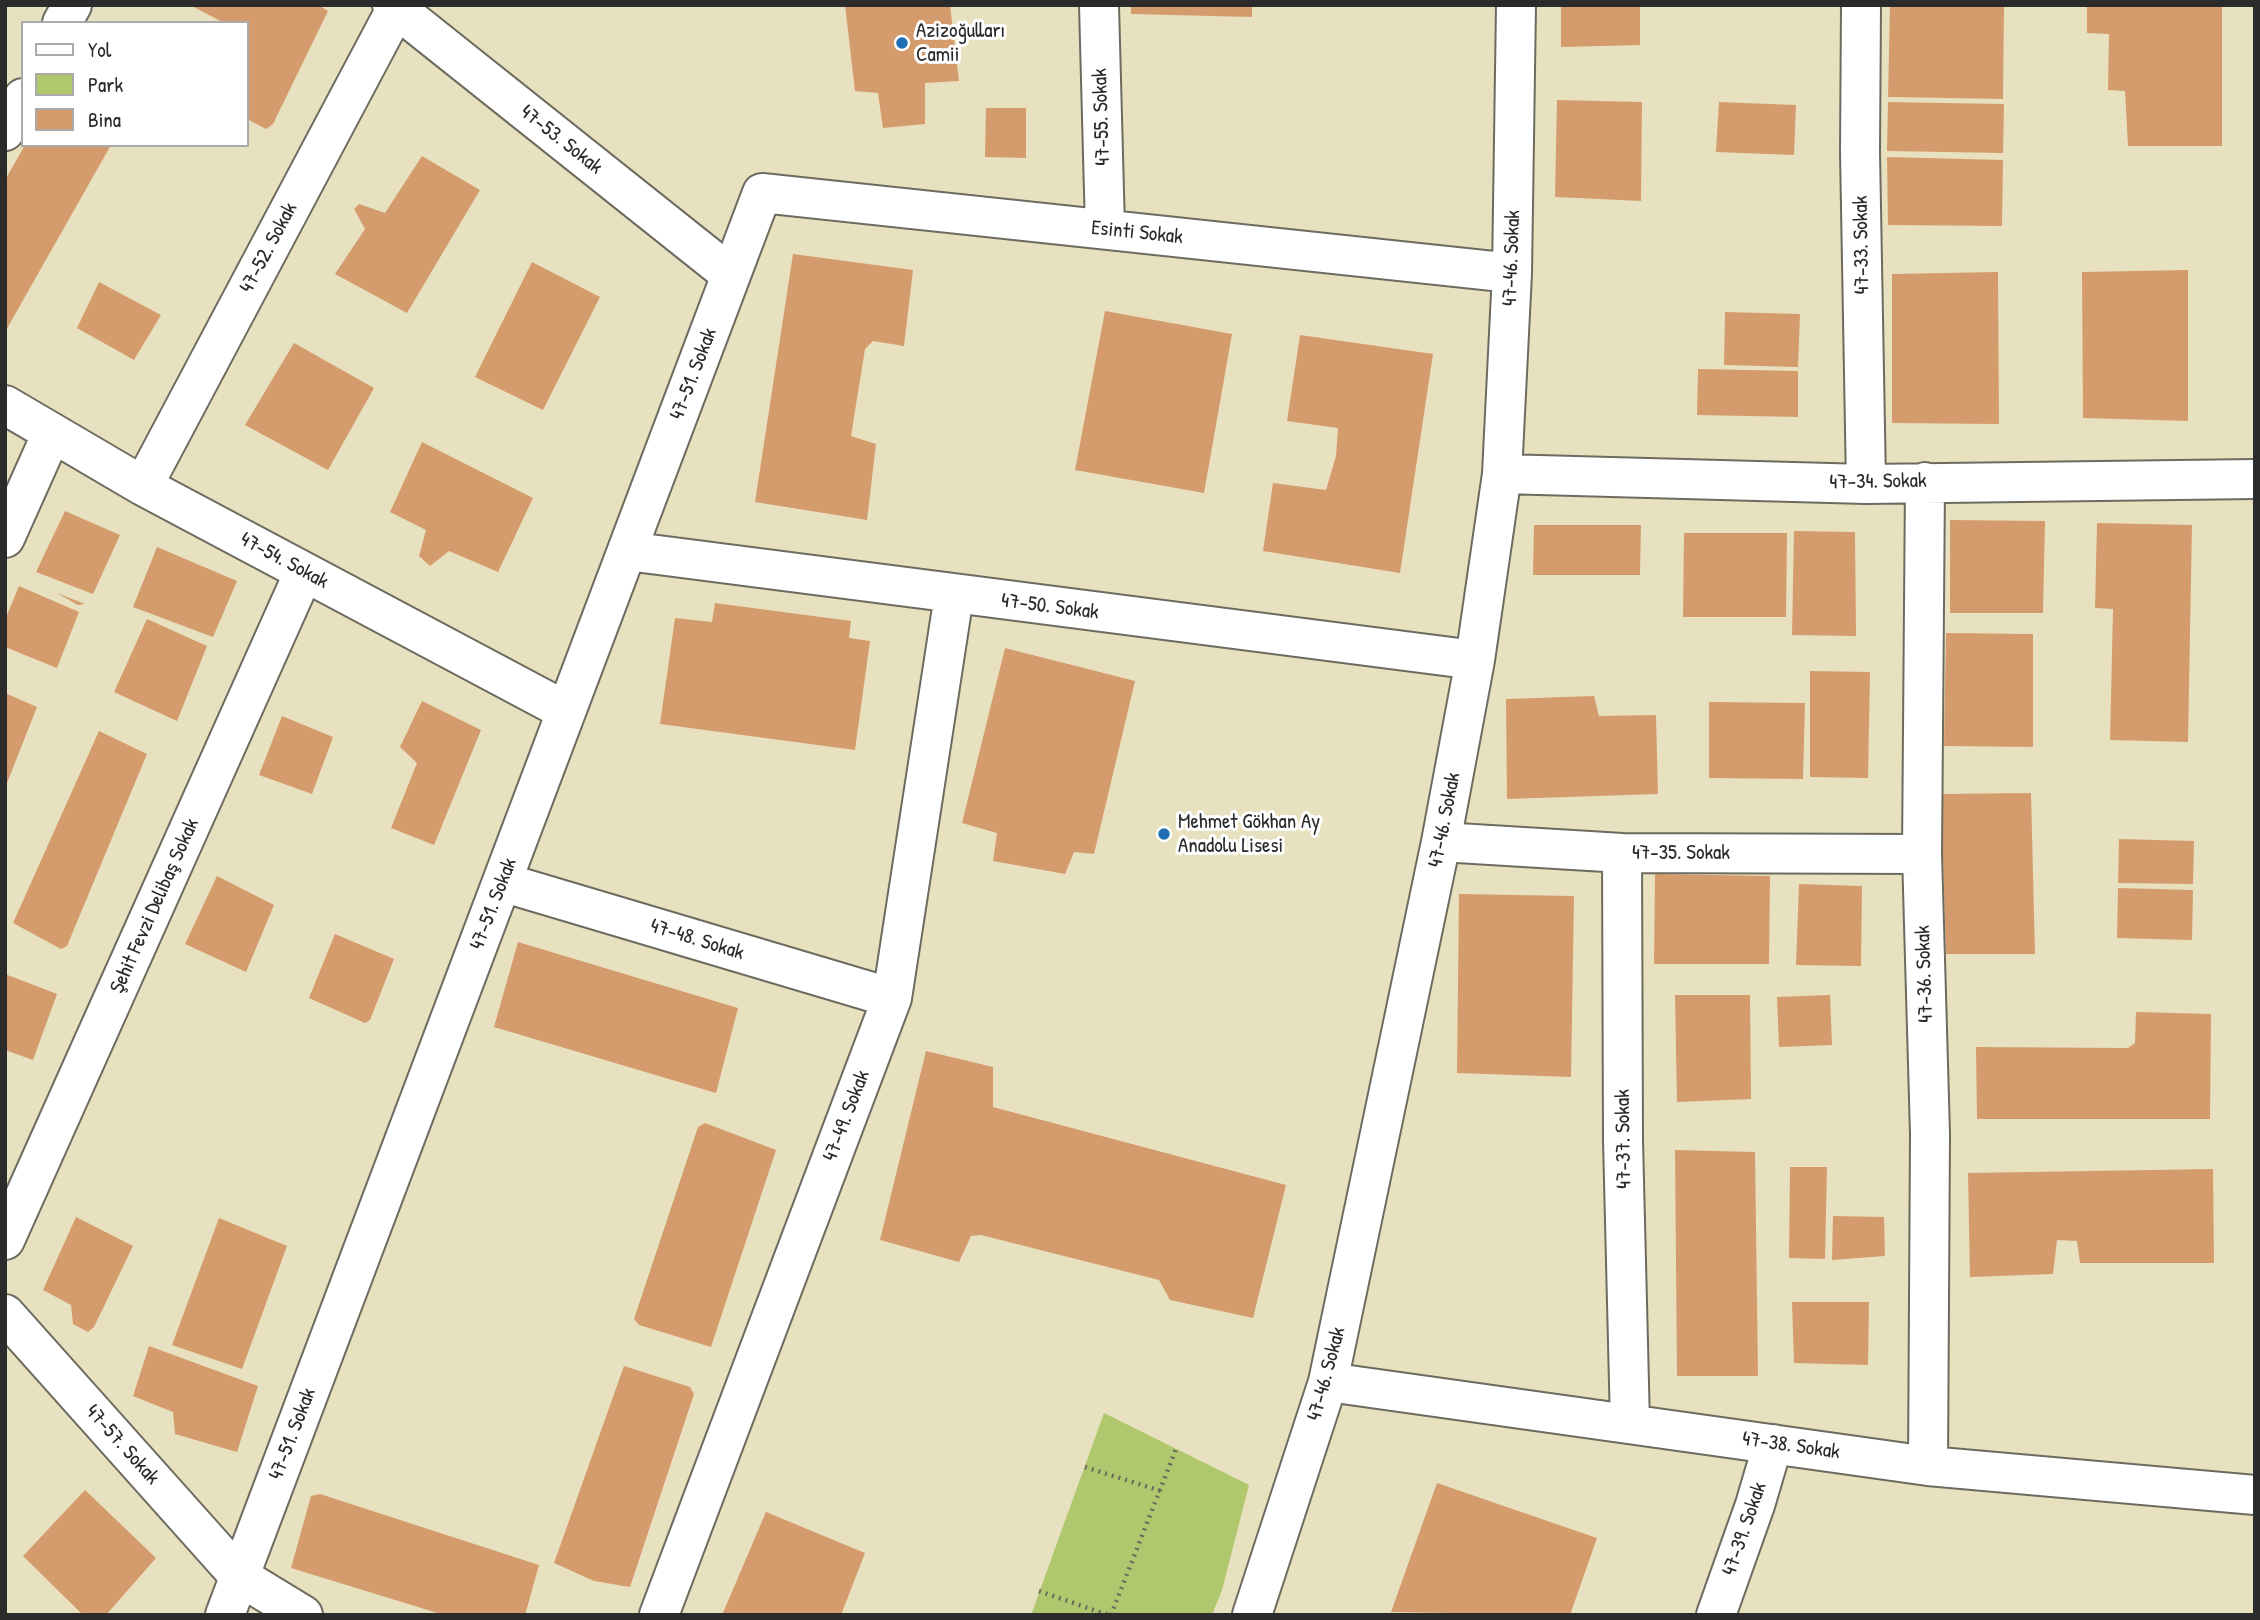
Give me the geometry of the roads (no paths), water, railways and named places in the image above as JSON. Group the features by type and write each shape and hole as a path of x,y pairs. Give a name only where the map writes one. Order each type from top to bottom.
{"street":[{"path":"63,21 72,5"},
{"name":"47-55. Sokak","path":"1099,5 1105,229"},
{"name":"47-46. Sokak","path":"1252,1615 1328,1382 1441,842 1475,660 1502,474 1512,273 1516,5"},
{"name":"47-33. Sokak","path":"1861,5 1860,152 1866,484"},
{"name":"47-53. Sokak","path":"394,7 731,275"},
{"name":"47-52. Sokak","path":"143,486 394,7"},
{"path":"5,131 21,102"},
{"name":"Esinti Sokak","path":"762,193 1512,273"},
{"name":"47-51. Sokak","path":"225,1615 762,193"},
{"name":"47-54. Sokak","path":"5,405 143,486 566,711"},
{"path":"5,538 52,433"},
{"name":"47-34. Sokak","path":"1502,474 1866,484 2255,479"},
{"name":"47-36. Sokak","path":"1926,482 1922,854 1930,1134 1928,1466"},
{"name":"47-50. Sokak","path":"627,551 1475,660"},
{"name":"Şehit Fevzi Delibaş Sokak","path":"5,1240 304,572"},
{"name":"47-49. Sokak","path":"659,1615 892,998 954,595"},
{"name":"47-35. Sokak","path":"1441,842 1622,853 1922,854"},
{"name":"47-37. Sokak","path":"1622,853 1623,1140 1630,1424"},
{"name":"47-48. Sokak","path":"502,882 892,998"},
{"name":"47-57. Sokak","path":"5,1314 239,1576 303,1615"},
{"name":"47-38. Sokak","path":"1328,1382 1928,1466 2255,1495"},
{"name":"47-39. Sokak","path":"1716,1615 1755,1505 1773,1444"}],"place":[{"name":"Azizoğulları Camii","path":"902,43"},
{"name":"Mehmet Gökhan Ay Anadolu Lisesi","path":"1164,834"}]}
